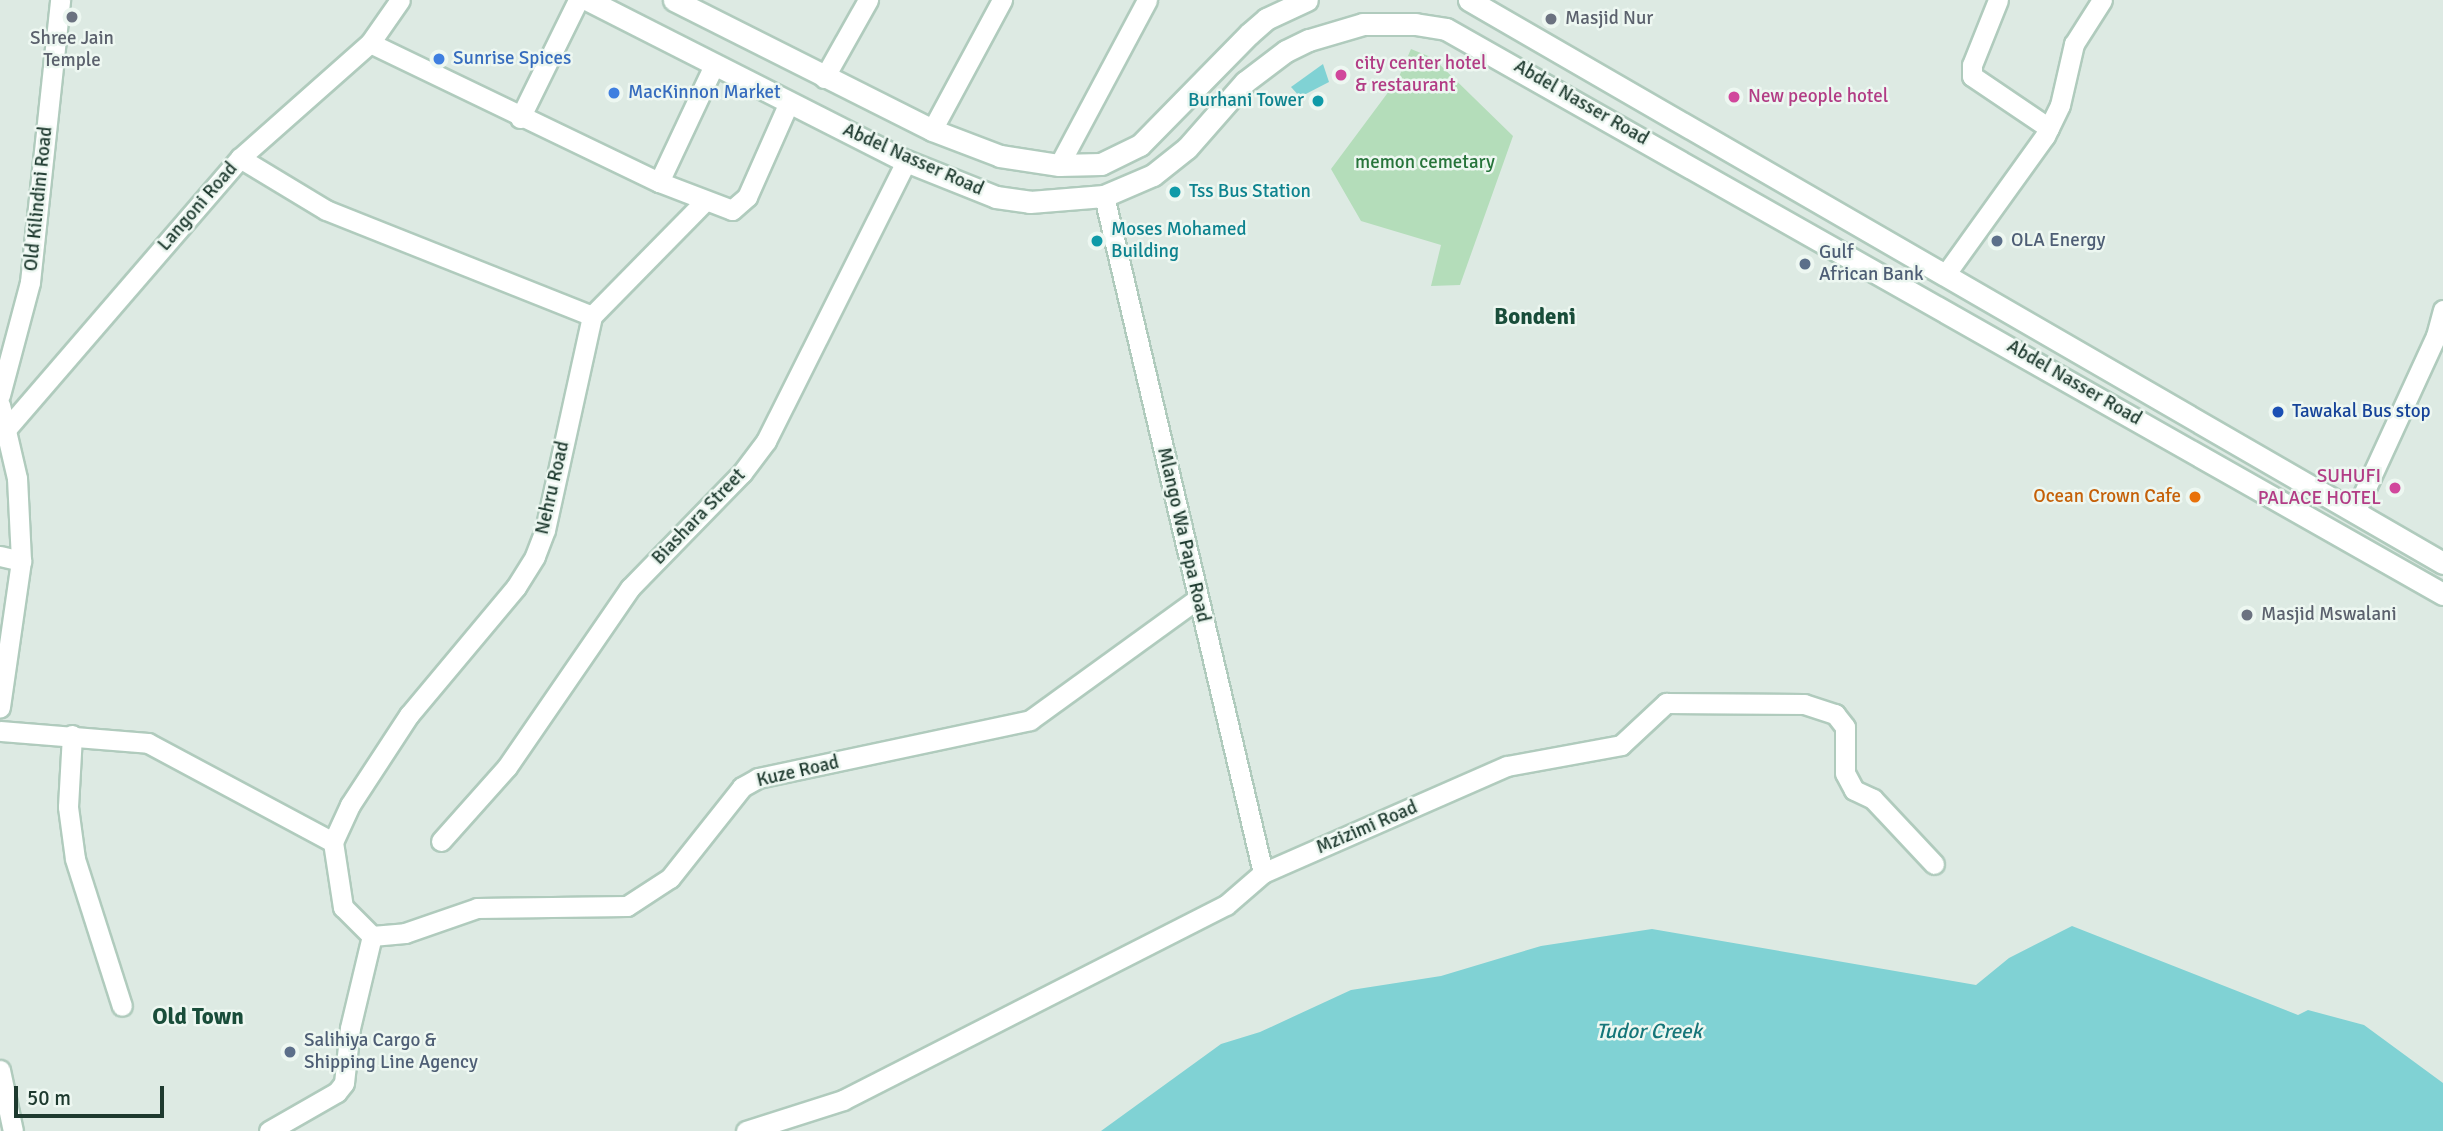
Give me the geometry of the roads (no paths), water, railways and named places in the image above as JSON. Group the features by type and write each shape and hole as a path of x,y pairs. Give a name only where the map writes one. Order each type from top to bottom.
{"main road":[{"name":"Abdel Nasser Road","path":"588,0 906,161 1005,198 1072,202 1104,196 1172,163 1245,82 1286,51 1363,24 1415,24 1446,29 1485,48 2443,594"},
{"name":"Abdel Nasser Road","path":"674,0 824,78 932,130 1000,156 1059,165 1101,164 1140,145 1266,19 1307,0"},
{"name":"Abdel Nasser Road","path":"1469,0 2443,562"},
{"path":"1850,257 1865,230"},
{"path":"2021,352 2040,330"}],"street":[{"name":"Old Kilindini Road","path":"0,395 30,282 60,0"},
{"name":"Langoni Road","path":"8,427 240,158 370,43 400,0"},
{"path":"520,118 578,0"},
{"path":"824,78 868,0"},
{"path":"932,130 1002,0"},
{"path":"1059,165 1147,0"},
{"path":"1998,0 1972,65 1972,76 2049,128"},
{"path":"1945,275 2027,166 2049,128 2074,44 2102,0"},
{"path":"370,43 520,118 659,182 732,209 743,203 789,102"},
{"path":"659,182 714,65"},
{"path":"240,158 326,210 592,316 705,201"},
{"name":"Biashara Street","path":"441,841 506,767 630,588 742,473 766,441 906,161"},
{"name":"Mlango Wa Papa Road","path":"1104,196 1263,873"},
{"path":"2355,512 2440,337 2443,310"},
{"name":"Nehru Road","path":"333,842 351,805 409,715 516,587 535,556 545,530 592,316"},
{"path":"0,405 8,427 20,507 21,561 0,707"},
{"path":"0,556 21,561"},
{"name":"Kuze Road","path":"372,936 405,933 465,910 627,906 670,878 742,787 758,778 1030,720 1197,599"},
{"name":"Mzizimi Road","path":"746,1131 843,1100 1226,905 1263,873 1507,765 1621,745 1658,708 1684,702 1804,704 1835,714 1845,727 1845,774 1853,790 1873,799 1934,864"},
{"path":"0,731 72,734 148,743 333,842 343,906 372,936 351,1028 347,1069 337,1092 269,1131"},
{"path":"72,734 68,807 75,859 122,1006"},
{"path":"0,1070 13,1131"}],"water":[{"path":"1323,64 1329,82 1300,97 1291,87"},
{"name":"Tudor Creek","path":"2072,926 2298,1015 2308,1010 2364,1025 2443,1083 2443,1131 1101,1131 1221,1044 1260,1032 1351,990 1441,976 1541,946 1652,929 1976,985 2009,958"}],"place":[{"name":"Shree Jain Temple","path":"72,17"},
{"name":"Masjid Nur","path":"1551,19"},
{"name":"Sunrise Spices","path":"439,59"},
{"name":"city center hotel & restaurant","path":"1341,75"},
{"name":"MacKinnon Market","path":"614,93"},
{"name":"New people hotel","path":"1734,97"},
{"name":"Burhani Tower","path":"1318,101"},
{"name":"Tss Bus Station","path":"1175,192"},
{"name":"Moses Mohamed Building","path":"1097,241"},
{"name":"OLA Energy","path":"1997,241"},
{"name":"Gulf African Bank","path":"1805,264"},
{"name":"Tawakal Bus stop","path":"2278,412"},
{"name":"SUHUFI PALACE HOTEL","path":"2395,488"},
{"name":"Ocean Crown Cafe","path":"2195,497"},
{"name":"Masjid Mswalani","path":"2247,615"},
{"name":"Salihiya Cargo & Shipping Line Agency","path":"290,1052"}],"district":[{"name":"Bondeni","path":"1535,317"},
{"name":"Old Town","path":"198,1017"}],"park label":[{"name":"memon cemetary","path":"1425,163"}]}
